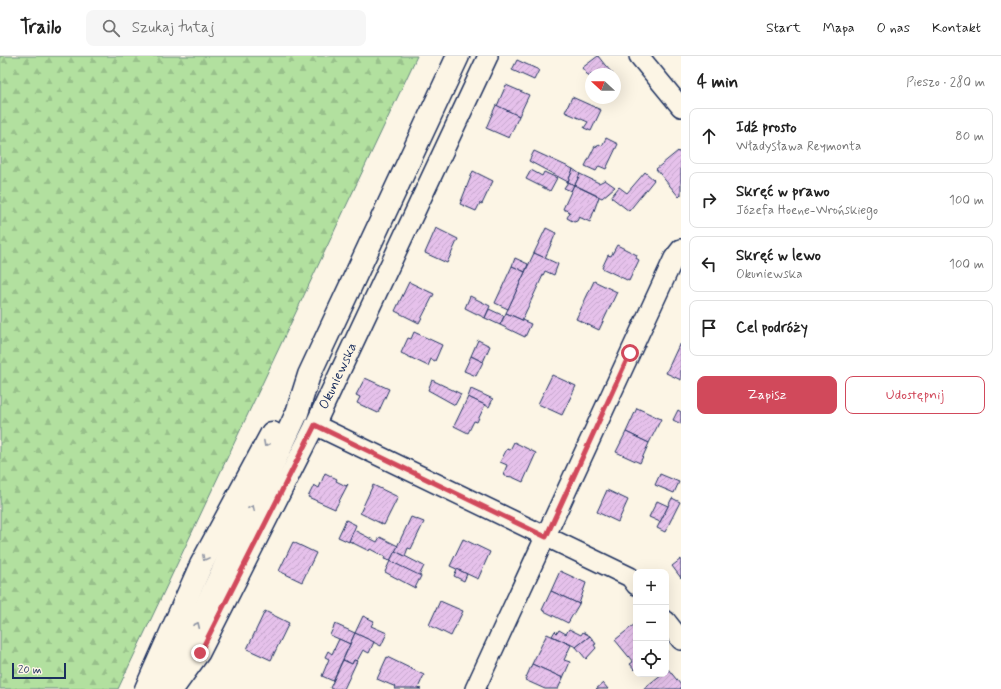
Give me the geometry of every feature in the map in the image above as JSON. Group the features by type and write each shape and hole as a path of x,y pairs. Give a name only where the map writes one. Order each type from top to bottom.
{"main road":[{"name":"Okuniewska","path":"167,689 296,413 309,375 458,56"},
{"name":"Okuniewska","path":"146,689 201,565 291,397 309,375"}],"street":[{"name":"Okuniewska","path":"174,689 200,653 315,425 488,56"},
{"path":"639,56 681,107"},
{"path":"475,689 674,258 681,249"},
{"path":"315,425 630,577 633,580"}],"green space":[{"path":"0,56 417,56 118,689 0,689"}],"building":[{"path":"598,56 608,68 585,68 585,72 582,68"},
{"path":"517,60 539,70 534,80 512,70"},
{"path":"506,85 529,95 519,116 497,106"},
{"path":"572,97 601,110 591,131 584,128 588,122 565,112"},
{"path":"496,105 519,116 509,138 486,128"},
{"path":"606,138 618,144 606,169 599,166 596,171 585,166 595,146 597,147 599,144 602,146"},
{"path":"534,151 573,169 568,182 529,161"},
{"path":"678,151 681,155 681,195 679,197 656,169"},
{"path":"573,169 580,174 575,185 568,182"},
{"path":"531,170 542,176 544,172 557,178 550,191 526,179"},
{"path":"473,171 493,181 482,204 480,203 476,211 460,204"},
{"path":"645,172 654,180 629,211 611,197 619,187 627,193"},
{"path":"580,174 599,183 605,180 615,187 602,198 575,185"},
{"path":"568,182 574,185 571,191 564,188"},
{"path":"574,185 599,197 590,222 579,217 577,221 574,222 567,218 570,212 563,209"},
{"path":"436,228 458,239 447,263 425,253"},
{"path":"546,228 556,233 545,258 534,253"},
{"path":"617,245 637,255 636,258 639,260 629,281 602,268 608,255 611,256"},
{"path":"534,253 558,264 554,275 545,271 522,320 506,313"},
{"path":"515,258 528,264 525,272 512,266"},
{"path":"512,266 525,272 508,309 495,303"},
{"path":"594,281 617,292 599,330 576,319"},
{"path":"409,282 434,294 419,323 395,311"},
{"path":"470,296 490,306 485,318 465,308"},
{"path":"489,309 504,316 500,325 485,318"},
{"path":"506,313 531,324 525,337 500,325"},
{"path":"414,332 442,345 435,361 431,359 428,366 401,353 408,338 411,339"},
{"path":"478,340 490,346 483,362 471,356"},
{"path":"679,345 681,345 681,380 666,373"},
{"path":"471,356 483,362 476,376 464,371"},
{"path":"552,375 576,386 562,415 538,404"},
{"path":"365,378 389,389 378,413 357,403 360,397 356,395"},
{"path":"432,380 461,394 455,405 428,390"},
{"path":"471,389 493,399 489,407 468,397"},
{"path":"468,397 485,405 477,422 474,421 468,433 454,426"},
{"path":"637,408 661,419 649,443 626,432"},
{"path":"678,410 681,412 681,424 673,420"},
{"path":"626,432 649,443 640,463 616,452"},
{"path":"514,442 536,453 523,482 512,477 505,476 504,473 507,465 500,462 507,449 510,450"},
{"path":"325,473 337,479 336,481 346,486 348,484 335,509 308,497 314,485 319,488"},
{"path":"660,474 679,482 674,493 655,485"},
{"path":"373,485 398,497 384,525 360,513"},
{"path":"607,490 628,500 618,522 597,512"},
{"path":"672,498 680,502 665,532 657,528"},
{"path":"657,501 668,506 660,522 649,517"},
{"path":"411,517 424,522 411,549 408,548 405,556 395,551"},
{"path":"346,520 356,525 349,542 338,537"},
{"path":"354,530 377,542 380,537 398,546 390,561 384,559 385,557 370,549 369,551 349,541"},
{"path":"463,539 490,552 478,579 450,566"},
{"path":"293,542 316,553 302,582 279,571"},
{"path":"395,551 424,566 419,576 390,561"},
{"path":"681,559 681,578 672,566"},
{"path":"390,561 421,576 415,588 385,572"},
{"path":"457,569 467,574 464,581 454,576"},
{"path":"560,571 586,583 579,604 551,591"},
{"path":"551,591 579,604 568,623 542,610"},
{"path":"440,601 463,611 451,636 429,625"},
{"path":"265,611 289,623 271,660 247,649"},
{"path":"363,616 374,621 371,626 387,633 381,646 355,633"},
{"path":"335,624 355,633 350,644 330,635"},
{"path":"633,626 633,662 615,640"},
{"path":"569,629 581,635 583,632 590,636 576,647 552,636 555,631 557,633 559,630 566,634"},
{"path":"355,633 374,642 369,653 363,650 357,661 354,660 352,664 343,660"},
{"path":"547,634 571,645 564,660 570,662 563,678 532,664"},
{"path":"590,636 596,644 594,645 596,648 586,659 576,647"},
{"path":"339,639 350,644 333,681 322,676 329,659 325,657 328,651 332,654"},
{"path":"387,657 424,675 418,688 421,689 395,689 396,687 377,679"},
{"path":"343,660 352,664 354,660 357,661 344,689 332,689 330,688"},
{"path":"532,664 563,678 558,689 545,689 525,680"},
{"path":"669,670 681,685 681,689 643,689 658,677 669,677"},
{"path":"603,683 608,689 596,689"}],"route":[{"path":"200,653 315,425 546,537 630,353"}]}
